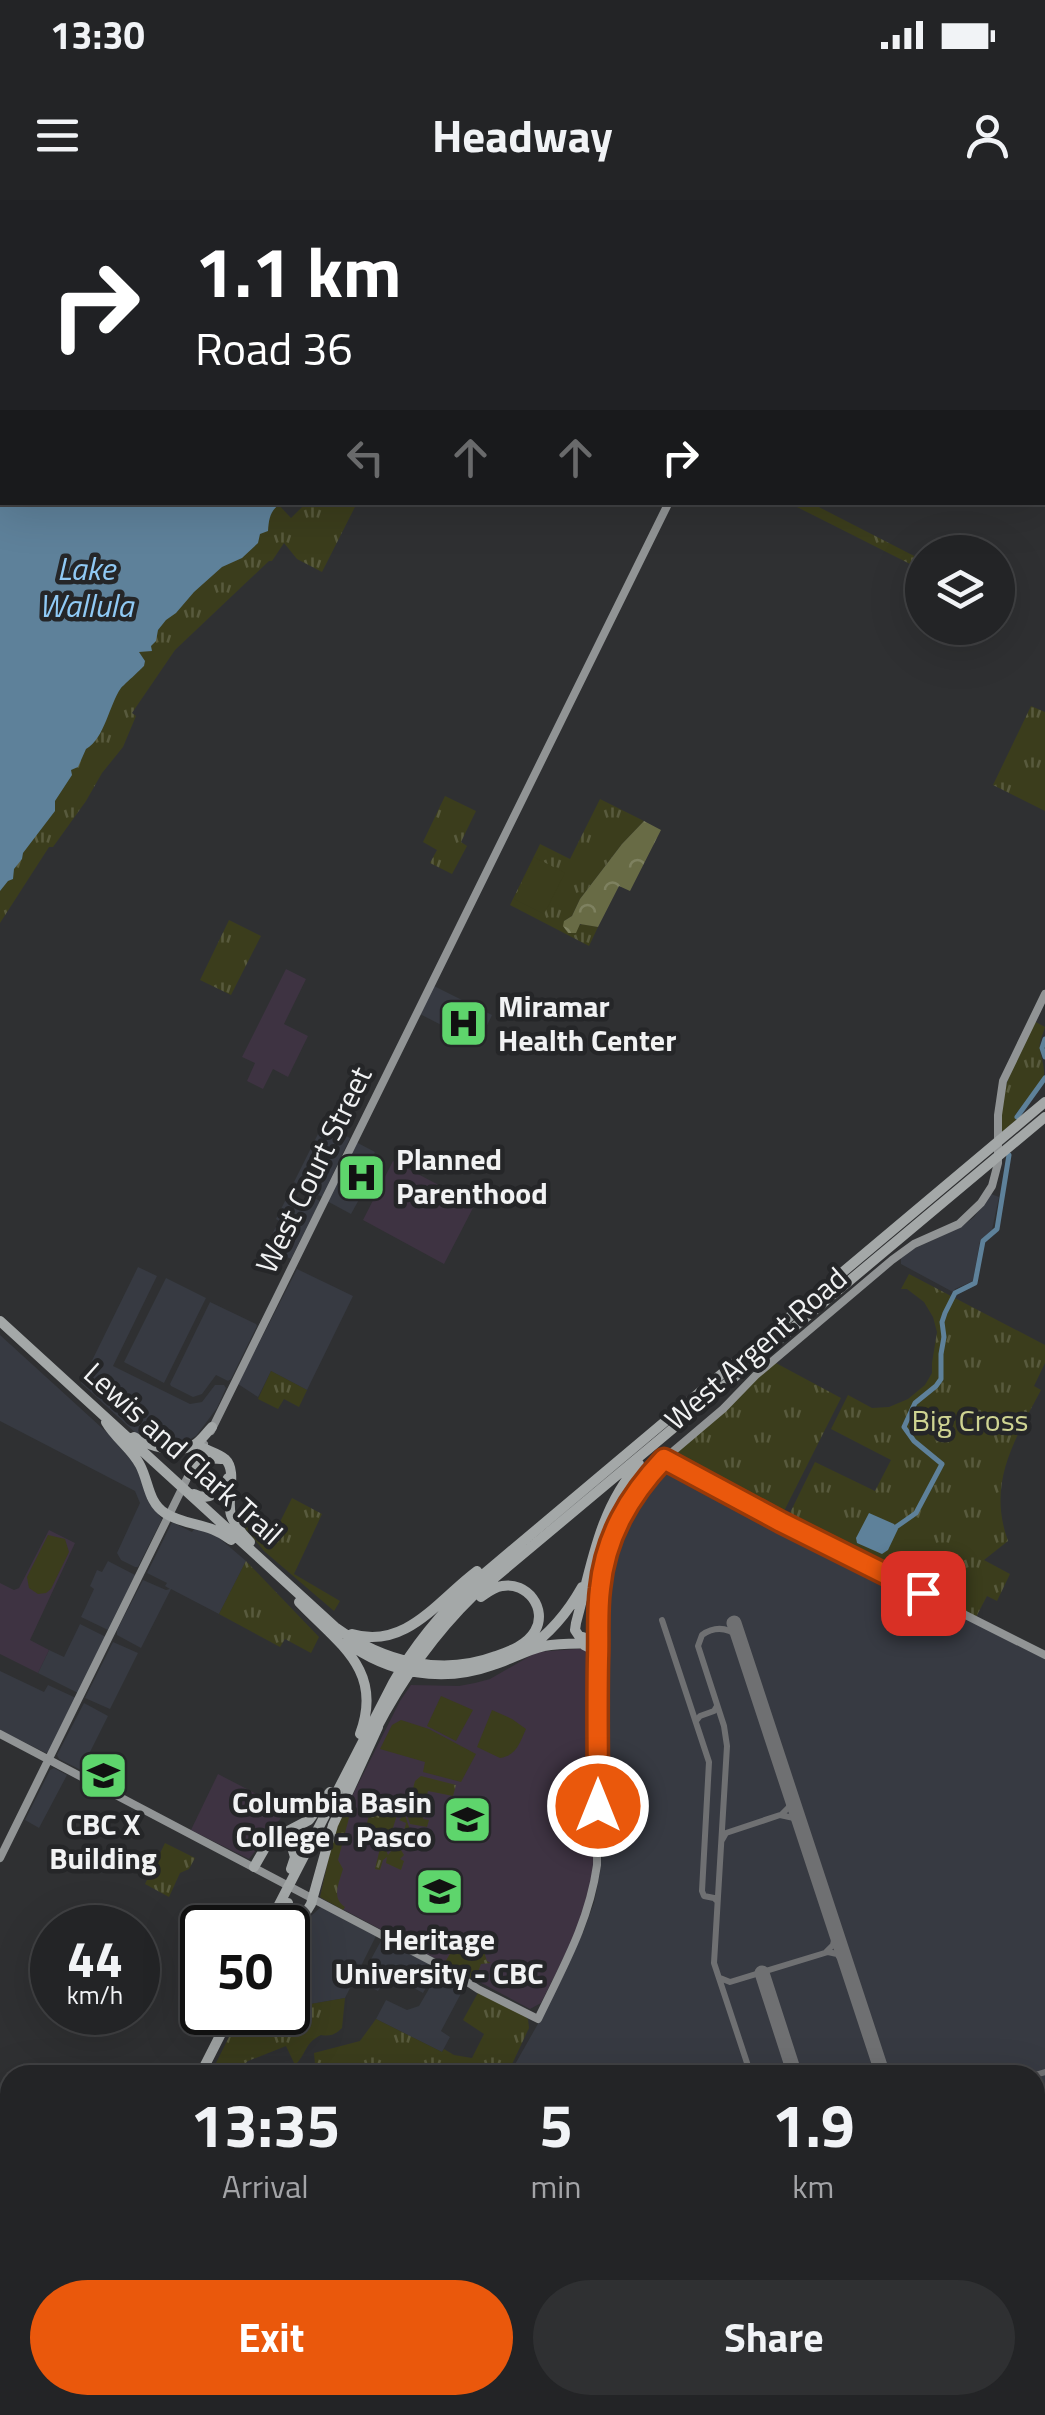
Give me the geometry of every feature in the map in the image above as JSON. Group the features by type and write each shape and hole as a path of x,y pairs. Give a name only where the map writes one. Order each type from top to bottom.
{"highway":[{"path":"293,1879 380,1706 414,1651 464,1592 1045,1102"},
{"path":"293,1879 412,1670 438,1633 484,1586 1045,1117"},
{"name":"Lewis and Clark Trail","path":"0,1324 184,1485 333,1624 390,1662"},
{"path":"592,1640 579,1636 575,1626 608,1510 628,1476 736,1375"},
{"path":"110,1422 145,1443 176,1449 194,1445 212,1427"},
{"path":"110,1422 139,1463 154,1503 169,1516 212,1528 252,1556"},
{"name":"Lewis and Clark Trail","path":"110,1422 285,1588"},
{"path":"202,1448 228,1464 233,1520 276,1573"},
{"path":"333,1624 363,1637 397,1634 567,1503"},
{"path":"509,1659 537,1642 560,1620 579,1593 592,1560"},
{"path":"280,1905 333,1787 410,1644 468,1578"},
{"path":"428,1669 474,1662 521,1645 534,1633 537,1606 524,1590 502,1586 489,1591 438,1633"},
{"path":"285,1588 348,1644 390,1662 428,1669 471,1672 544,1646 592,1640"},
{"path":"285,1588 361,1670 368,1702 360,1735"},
{"path":"592,1640 598,1656"},
{"path":"310,1905 331,1831 378,1726"},
{"path":"260,1866 269,1841 310,1820 333,1787"},
{"path":"260,1866 271,1844 288,1844 295,1857 293,1879"},
{"path":"283,1905 286,1894"},
{"path":"201,2065 216,2035"}],"main road":[{"name":"West Court Street","path":"0,1858 668,505"},
{"name":"West Argent Road","path":"592,1640 600,1581 614,1533 633,1495 664,1459 892,1260 955,1226 978,1207 998,1166 998,1107 1005,1076 1045,994"},
{"path":"664,1459 1045,1655"},
{"path":"0,1734 260,1866 313,1899 538,2019 593,1894 598,1854 598,1656"},
{"path":"524,2011 536,2011 545,2004"}],"shaded area":[{"path":"286,969 306,979 284,1024 308,1036 288,1077 273,1069 263,1089 247,1081 255,1063 242,1057"},
{"path":"434,986 492,1015 478,1044 420,1014"},
{"path":"323,1124 350,1138 322,1197 294,1182"},
{"path":"356,1142 375,1152 366,1171 378,1178 367,1199 361,1196 351,1214 327,1201"},
{"path":"393,1161 475,1204 444,1264 363,1220"},
{"path":"991,1194 999,1197 992,1230 980,1241 973,1281 953,1292 901,1264 901,1258 911,1250 974,1217"},
{"path":"309,1195 320,1201 291,1259 266,1246 285,1201 301,1210"},
{"path":"138,1267 157,1276 113,1366 190,1404 202,1402 215,1385 226,1388 196,1436 185,1442 140,1437 81,1383"},
{"path":"297,1269 353,1296 307,1390 271,1371 258,1397 238,1384"},
{"path":"166,1278 206,1298 164,1383 124,1362"},
{"path":"210,1302 257,1326 231,1379 216,1375 202,1394 193,1397 170,1384"},
{"path":"0,1335 113,1438 134,1464 148,1501 162,1519 138,1567 121,1560 117,1553 140,1503 135,1491 0,1421"},
{"path":"662,1466 670,1467 772,1521 772,1527 779,1524 1045,1659 1045,2065 515,2065 548,2006 594,1903 602,1849 605,1582 608,1563 645,1486"},
{"path":"172,1522 192,1532 203,1530 218,1537 246,1561 219,1614 171,1589 141,1648 117,1635 117,1630 143,1580 170,1589 165,1586 167,1583 147,1573"},
{"path":"49,1530 75,1543 30,1640 49,1650 38,1673 0,1654 0,1583 14,1590 19,1588"},
{"path":"108,1561 135,1575 108,1630 81,1617 94,1589 90,1586 97,1570 102,1572"},
{"path":"80,1624 106,1637 78,1693 38,1673 49,1650 64,1657"},
{"path":"113,1642 138,1653 110,1709 85,1698"},
{"name":"Columbia Basin College - Pasco","path":"589,1648 593,1654 593,1865 588,1900 541,2003 530,2009 320,1897 335,1830 411,1685 475,1683 490,1679 537,1652"},
{"path":"0,1671 44,1692 48,1685 76,1698 49,1752 0,1730"},
{"path":"84,1703 108,1716 81,1770 57,1755"},
{"path":"54,1768 67,1775 39,1828 25,1820"},
{"path":"218,1774 287,1810 249,1859 191,1830"},
{"path":"321,1907 376,1936 345,1998 310,2004 310,1917"},
{"path":"382,1939 437,1968 423,1993 388,1974 378,1991 359,1981"},
{"path":"440,1970 466,1984 441,2031 450,2037 442,2052 376,2019 386,2000 407,2010 419,2006"}],"green space":[{"path":"275,505 291,518 304,505 356,505 322,572 297,559 284,543 272,561 175,650 132,713 136,716 123,747 53,847 49,847 0,923 0,861 145,632"},
{"path":"793,505 815,505 905,551 905,561"},
{"path":"1031,706 1045,712 1045,811 993,785"},
{"path":"445,796 476,811 461,842 467,846 452,874 430,863 437,850 423,842"},
{"path":"600,799 644,821 580,899 572,916 564,921 598,927 589,946 510,905 540,844 570,859"},
{"path":"644,821 661,830 630,891 619,886 598,927 580,924 576,933 568,933 564,921 572,916 580,899"},
{"path":"534,857 565,873 544,914 514,899"},
{"path":"229,920 261,936 231,995 200,980"},
{"path":"1034,1021 1045,1027 1040,1040 1044,1075 1015,1115 1016,1120 1001,1133 1005,1088"},
{"name":"Big Cross","path":"909,1274 1045,1345 1045,1363 1034,1386 1041,1390 1013,1445 1002,1481 1002,1520 1008,1541 984,1560 1010,1574 997,1601 987,1596 976,1617 951,1605 954,1599 909,1575 907,1578 883,1569 885,1560 850,1543 845,1551 786,1521 815,1462 875,1491 891,1460 831,1429 848,1395 872,1408 889,1407 908,1399 932,1373 937,1332 924,1302 901,1289"},
{"path":"774,1362 841,1398 780,1519 670,1459"},
{"path":"271,1371 307,1390 299,1407 284,1399 278,1409 258,1399"},
{"path":"292,1498 322,1514 294,1574 340,1601 334,1611 264,1551 241,1523 246,1514 276,1530"},
{"path":"48,1535 65,1539 69,1552 51,1589 38,1594 29,1588 27,1577"},
{"path":"246,1561 319,1637 311,1653 285,1639 280,1647 219,1614"},
{"path":"441,1696 473,1710 456,1741 427,1726"},
{"path":"492,1710 526,1729 514,1751 506,1757 477,1747"},
{"path":"401,1720 429,1729 476,1754 461,1782 423,1772 425,1762 380,1749 392,1725"},
{"path":"421,1776 456,1785 453,1796 428,1791 423,1811 423,1819 429,1820 427,1827 410,1824 407,1815 412,1799 423,1802 411,1796 415,1781"},
{"path":"389,1795 409,1800 404,1846 400,1847 406,1823 399,1820 404,1815 397,1815 386,1850 388,1855 392,1850 401,1850 401,1870 386,1863 387,1857 380,1870 375,1869 381,1844 354,1839 362,1839 364,1831 370,1836 375,1826 367,1823 369,1815 362,1812 380,1816"},
{"path":"347,1808 350,1814 338,1860 343,1869 337,1895 343,1910 320,1897 335,1830"},
{"path":"165,1843 195,1858 189,1869 180,1873 169,1897 145,1884"},
{"path":"462,1933 492,1941 485,1955 491,1963 481,1964 475,1980 444,1964"},
{"path":"479,1991 523,2015 529,2028 512,2065 315,2065 314,2053 360,2041 376,2019 442,2052 444,2049 472,2058 484,2034 463,2020"},
{"path":"345,1998 342,2028 315,2038 295,2065 286,2046 244,2065 215,2065 230,2035 310,2035 310,2004"}],"water":[{"name":"Lake Wallula","path":"0,505 279,505 258,543 242,558 222,567 166,620 158,630 152,651 139,652 144,666 121,688 98,737 86,749 78,767 71,770 72,775 55,801 55,811 23,853 13,879 0,891"},
{"path":"869,1513 898,1529 882,1554 857,1543"}],"waterway":[{"path":"1045,1039 1045,1057"},
{"path":"1017,1117 1045,1078"},
{"path":"896,1527 916,1513 942,1464 914,1441 904,1427 915,1403 941,1379 942,1322 955,1293 975,1283 983,1241 997,1229 1009,1155"}],"taxiway":[{"path":"662,1620 709,1762 702,1891 704,1896 717,1901"},
{"path":"739,1637 716,1629 702,1635 698,1646 727,1746 714,1963 748,2065"},
{"path":"696,1721 717,1706"},
{"path":"781,1815 789,1807 790,1793"},
{"path":"722,1840 726,1833 780,1815 794,1818 801,1828"},
{"path":"826,1952 833,1945 836,1931"},
{"path":"720,1978 730,1982 828,1952 837,1954 847,1966"}],"runway":[{"path":"734,1623 880,2065"},
{"path":"762,1973 792,2065"}],"place":[{"name":"Miramar Health Center","path":"463,1024"},
{"name":"Planned Parenthood","path":"361,1177"},
{"name":"CBC X Building","path":"103,1776"},
{"name":"Columbia Basin College - Pasco","path":"467,1820"},
{"name":"Heritage University - CBC","path":"439,1891"}],"route":[{"path":"598,1806 598,1611 602,1576 616,1526 633,1495 664,1459 923,1593"}]}
